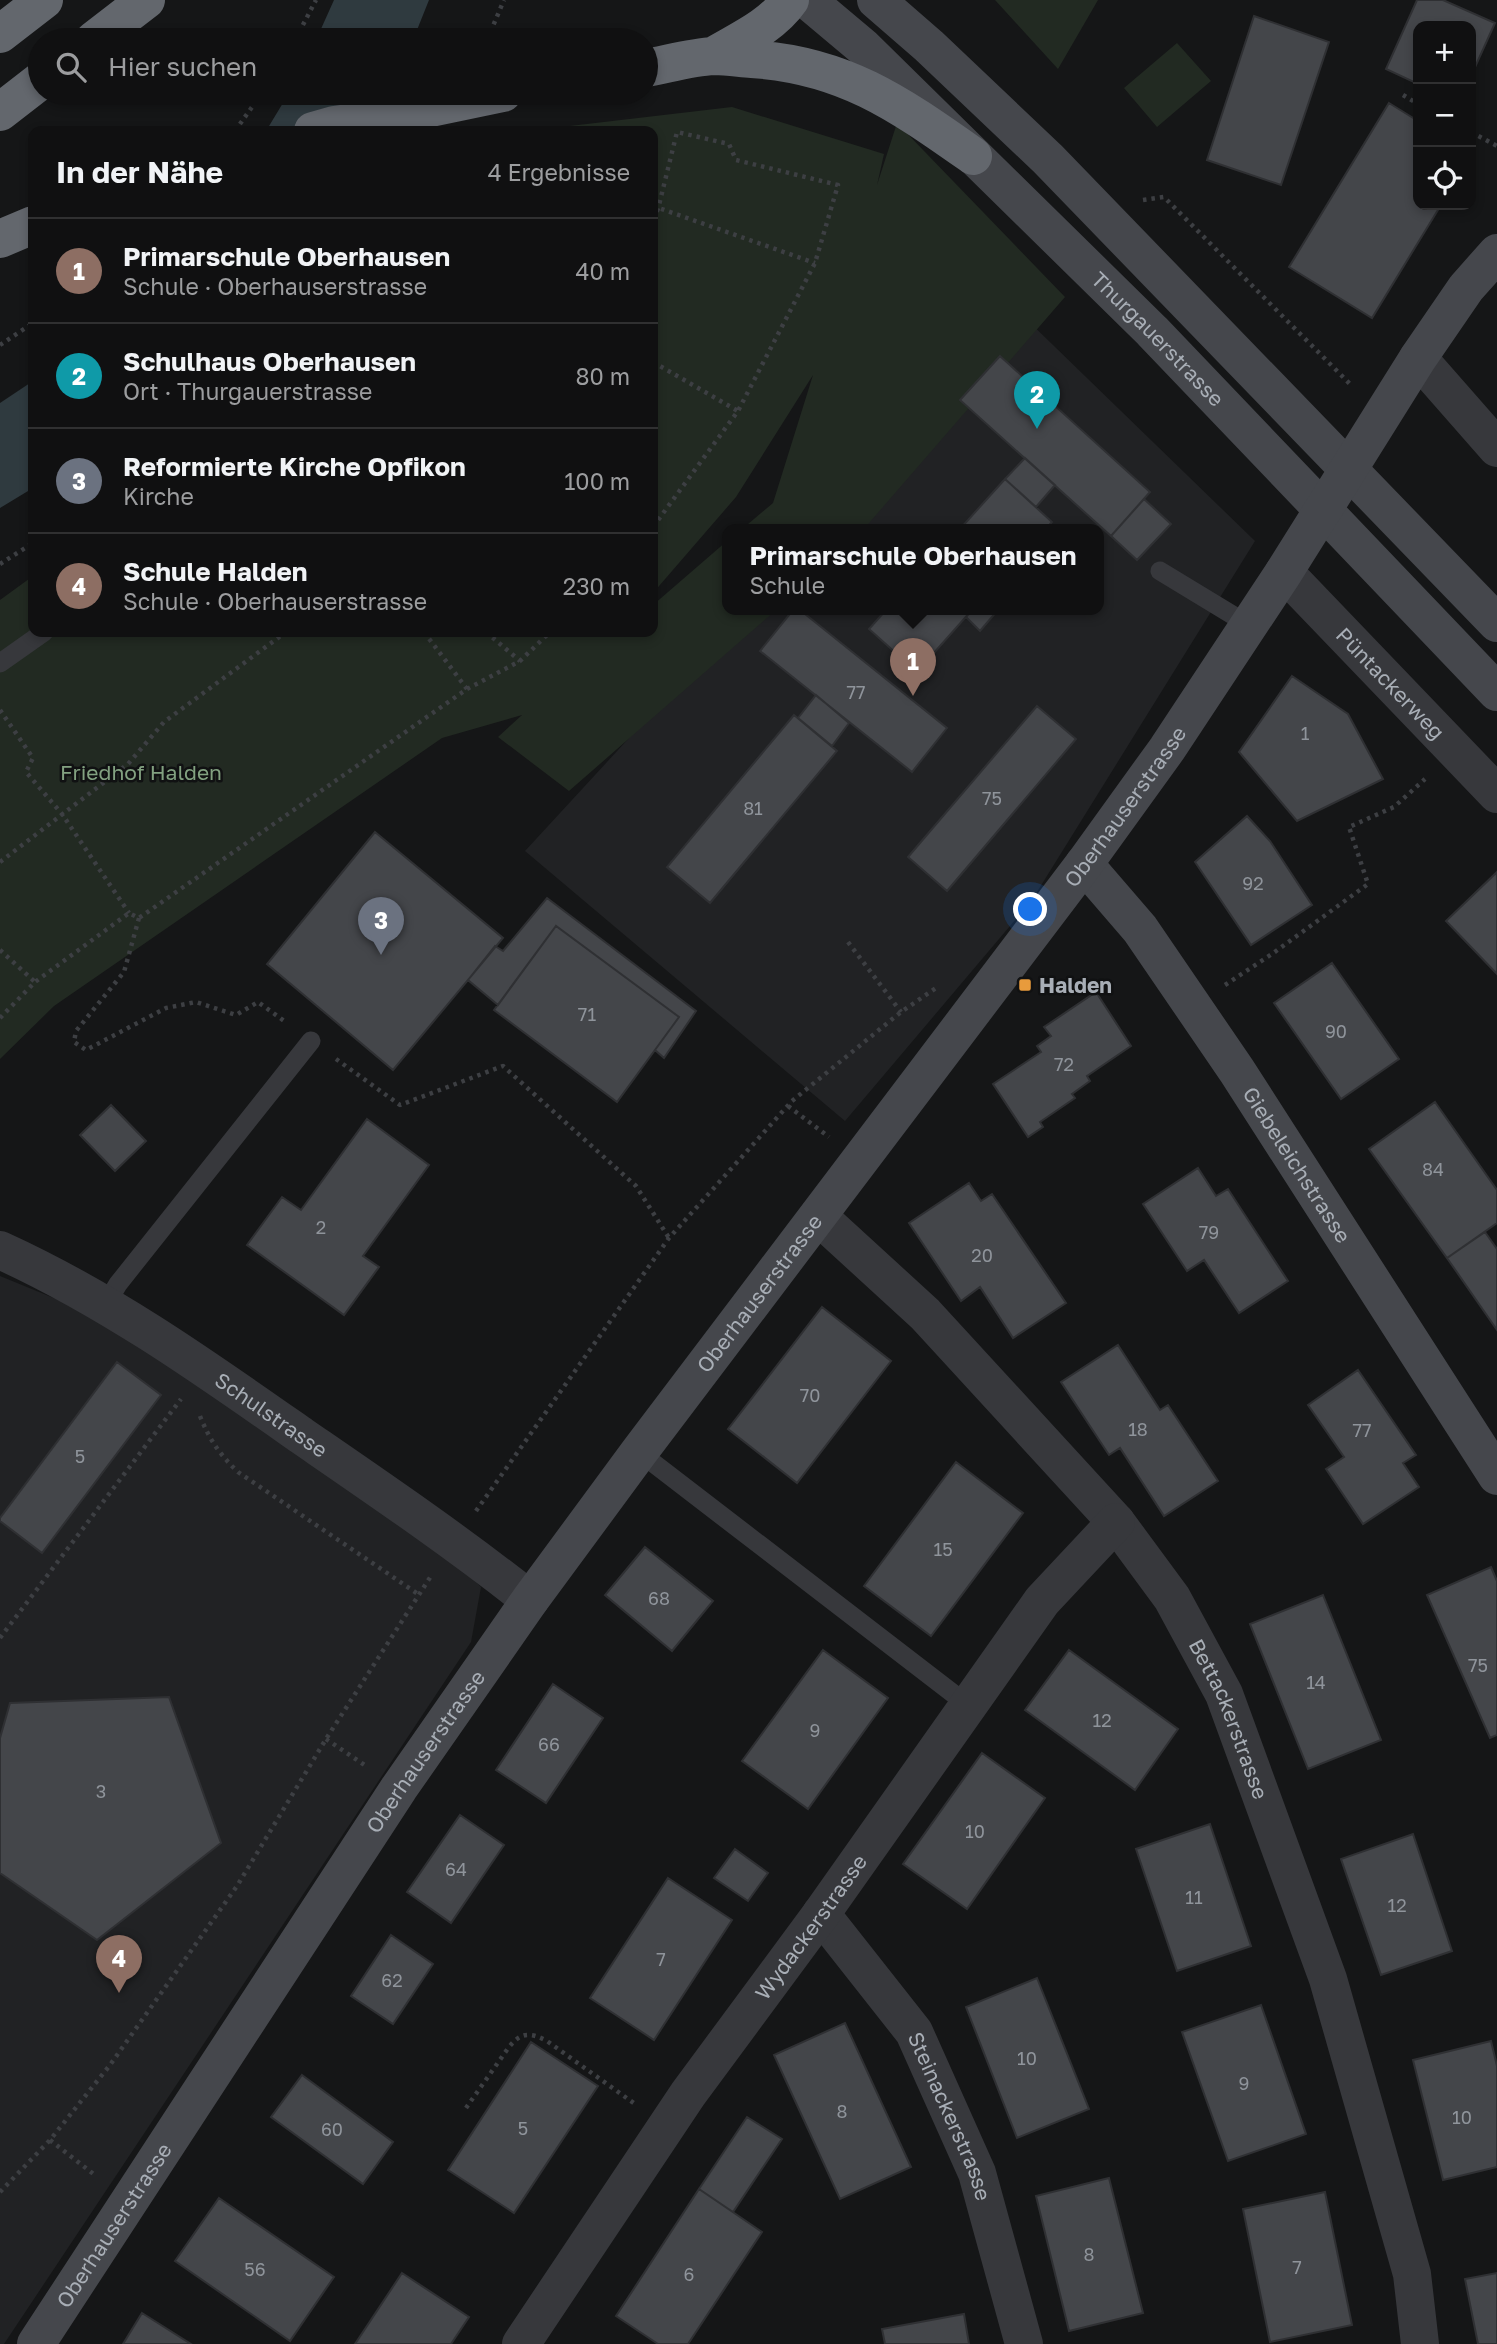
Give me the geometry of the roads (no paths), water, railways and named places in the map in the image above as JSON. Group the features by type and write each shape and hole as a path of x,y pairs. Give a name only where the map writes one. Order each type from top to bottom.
{"highway":[{"path":"0,34 44,0"},
{"path":"110,28 146,0"},
{"path":"713,56 762,26 782,11 790,0"},
{"path":"658,66 713,56 782,61 808,66 886,97 973,156"},
{"path":"0,112 28,90"},
{"path":"330,126 445,105"},
{"path":"0,239 28,227"}],"street":[{"name":"Thurgauerstrasse","path":"807,0 863,47 1152,331 1497,692"},
{"path":"876,0 929,46 1057,168 1497,623"},
{"name":"Oberhauserstrasse","path":"36,2344 399,1788 530,1600 1084,864 1167,749 1292,559 1371,404 1418,358 1466,288 1497,253"},
{"path":"1418,358 1497,448"},
{"name":"Püntackerweg","path":"1292,559 1456,751 1497,794"},
{"name":"Giebeleichstrasse","path":"1084,864 1140,929 1230,1060 1497,1476"},
{"name":"Bettackerstrasse","path":"818,1216 925,1314 1116,1522 1171,1598 1224,1693 1328,1979 1412,2274 1420,2344"},
{"name":"Schulstrasse","path":"0,1250 106,1304 205,1367 454,1542 530,1600"},
{"name":"Wydackerstrasse","path":"522,2344 688,2094 821,1914 1042,1601 1116,1522"},
{"name":"Steinackerstrasse","path":"821,1914 914,2032 977,2173 1024,2344"}],"lane":[{"path":"1160,571 1249,625"},
{"path":"0,663 37,637"},
{"path":"106,1304 118,1284 311,1041"},
{"path":"639,1452 968,1705"}],"place":[{"name":"Schulhaus Oberhausen","path":"1037,429"},
{"name":"Primarschule Oberhausen","path":"913,696"},
{"name":"Reformierte Kirche Opfikon","path":"381,955"},
{"name":"Halden","path":"1025,985"},
{"name":"Schule Halden","path":"119,1993"}],"park label":[{"name":"Friedhof Halden","path":"141,772"}]}
